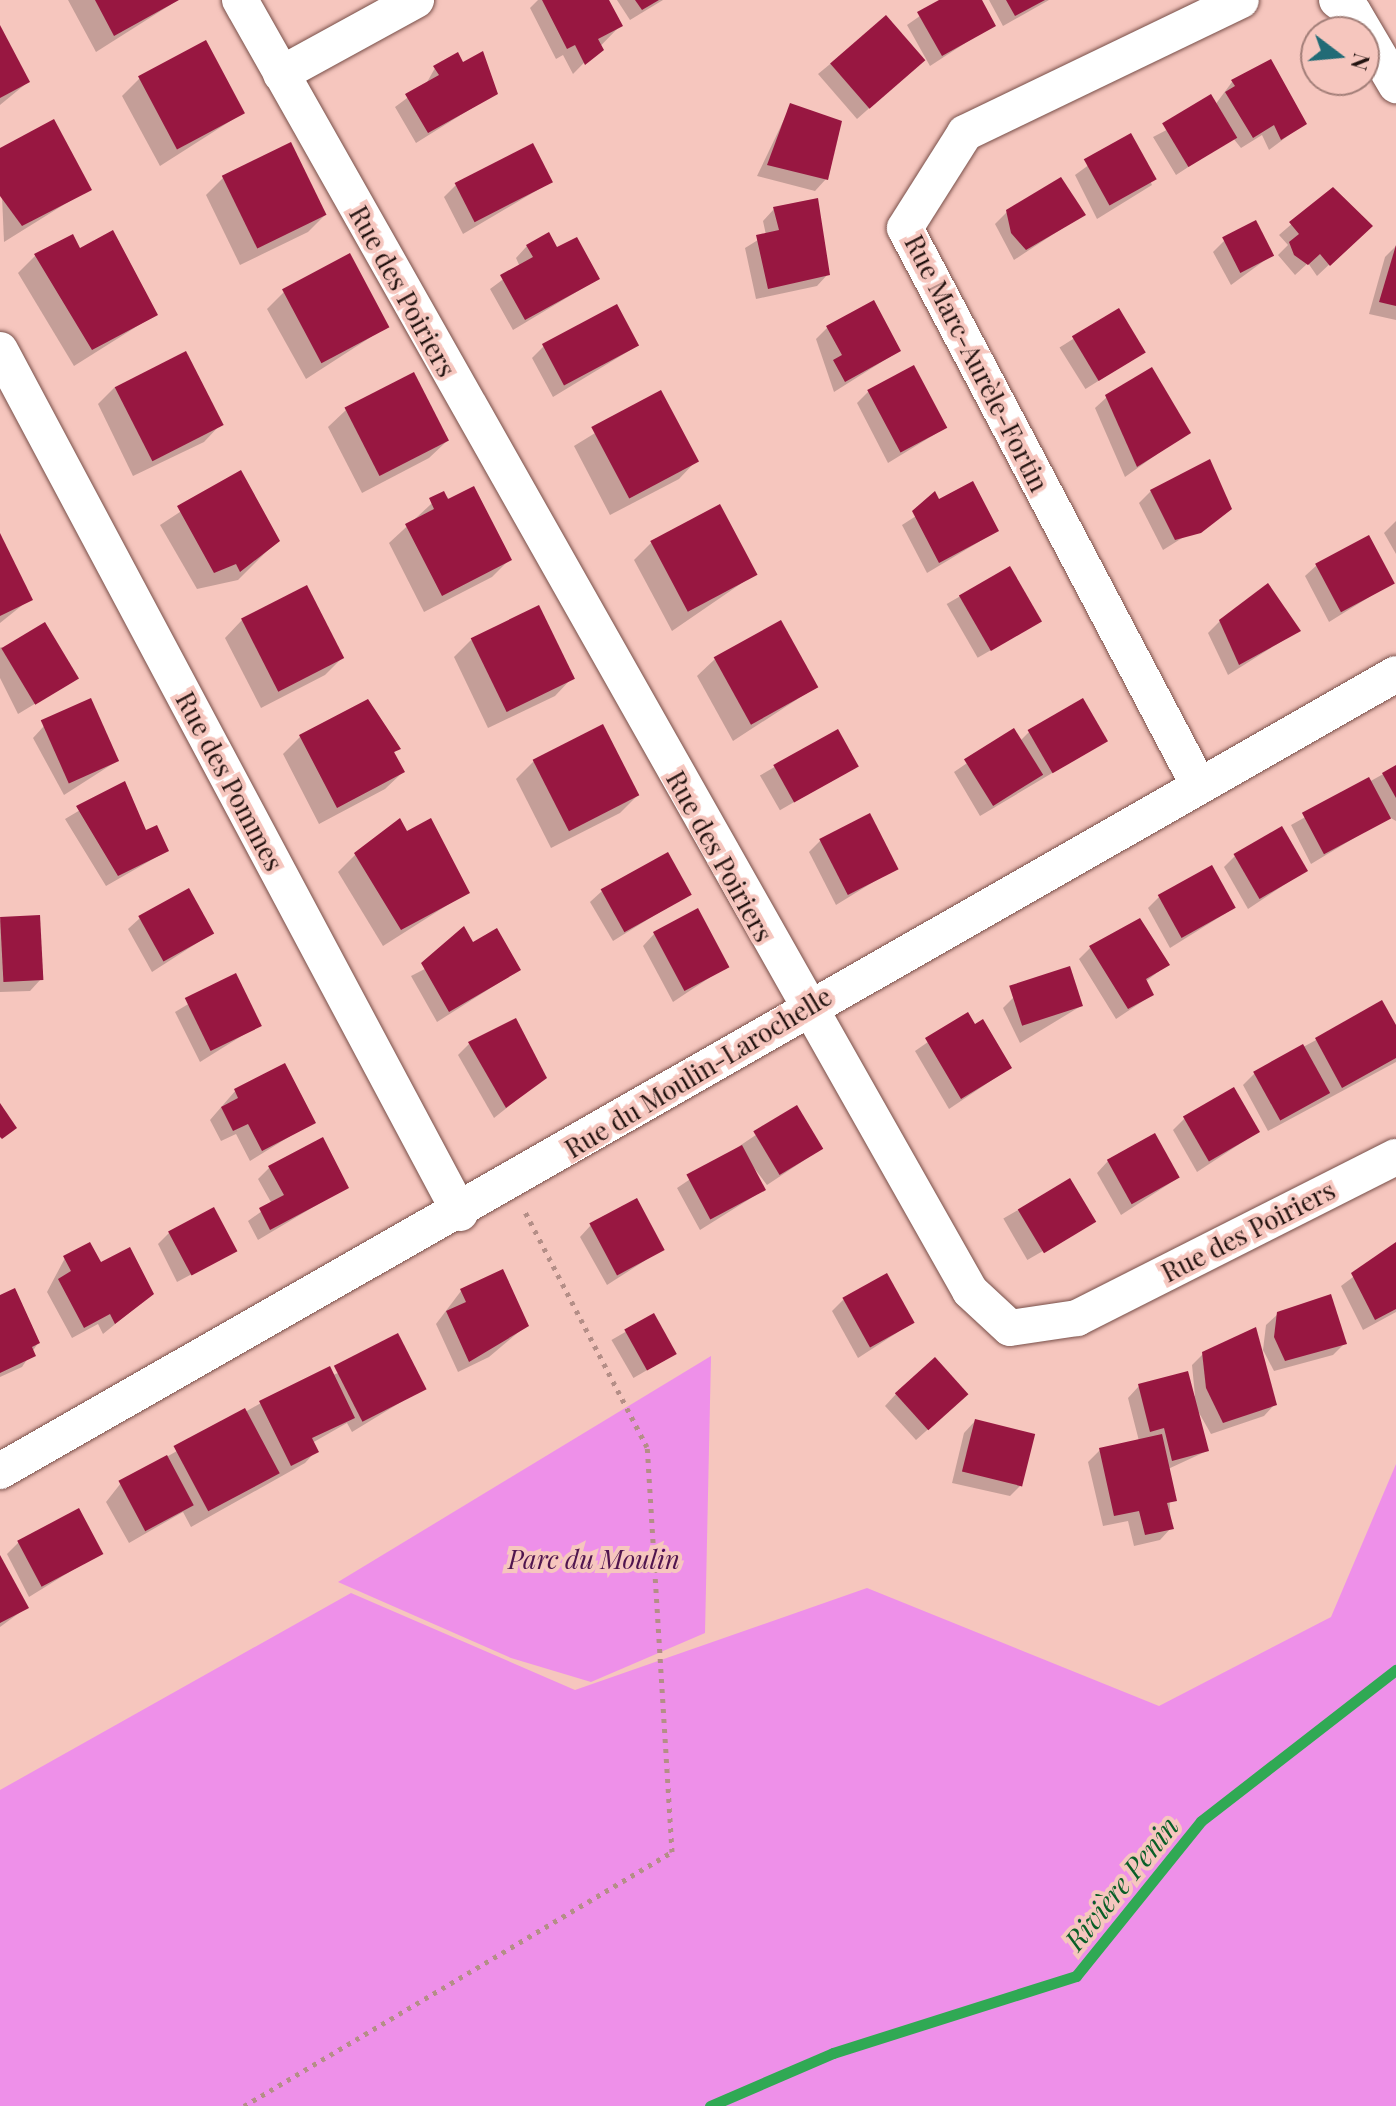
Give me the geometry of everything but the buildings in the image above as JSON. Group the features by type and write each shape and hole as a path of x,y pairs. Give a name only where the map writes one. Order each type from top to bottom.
{"street":[{"name":"Rue des Poiriers","path":"240,0 805,1008 970,1291 1010,1328 1077,1318 1396,1157"},
{"path":"281,74 416,0"},
{"name":"Rue Marc-Aurèle-Fortin","path":"1198,784 905,228 965,133 1241,0"},
{"path":"1337,0 1353,12 1396,85"},
{"name":"Rue des Pommes","path":"0,350 460,1213"},
{"name":"Rue du Moulin-Larochelle","path":"0,1471 460,1213 805,1008 1396,674"}],"path":[{"path":"244,2106 672,1852 647,1447 509,1183"}],"green space":[{"name":"Parc du Moulin","path":"711,1356 705,1633 591,1682 511,1658 338,1582"},
{"path":"1396,1464 1396,2106 0,2106 0,1790 351,1593 575,1690 867,1588 1159,1706 1331,1617"}],"waterway":[{"name":"Rivière Penin","path":"710,2106 833,2053 1076,1976 1201,1821 1396,1670"}]}
